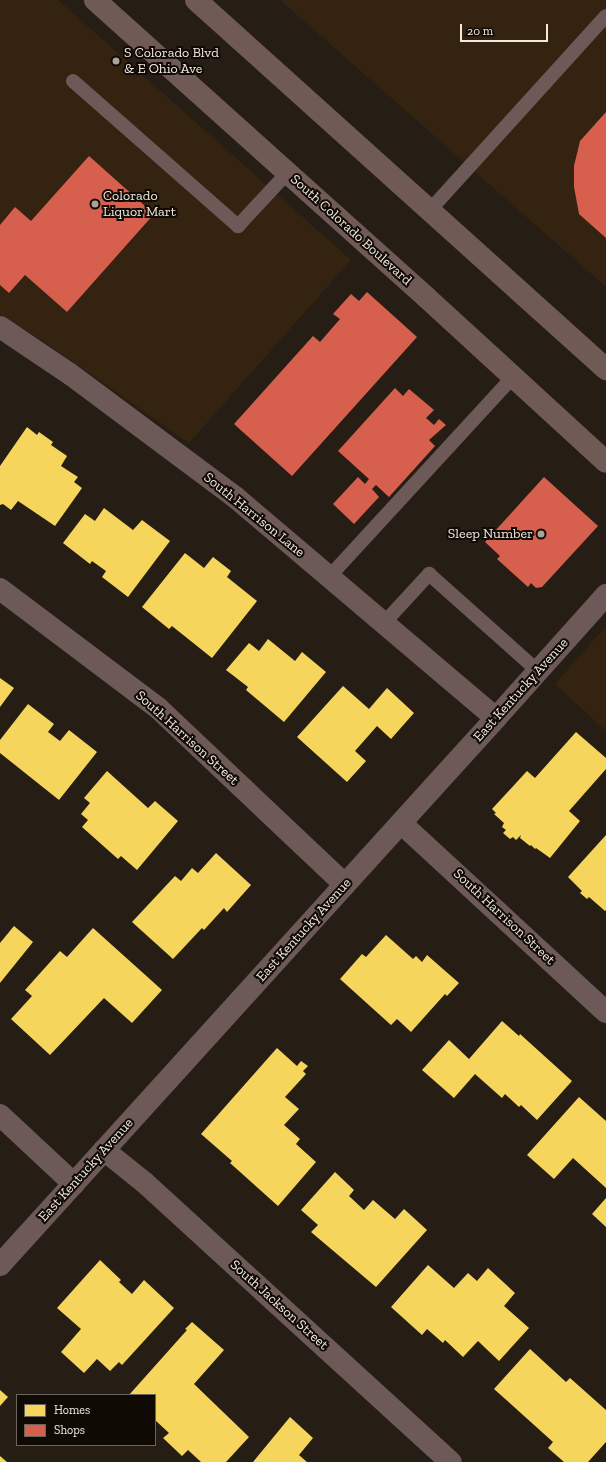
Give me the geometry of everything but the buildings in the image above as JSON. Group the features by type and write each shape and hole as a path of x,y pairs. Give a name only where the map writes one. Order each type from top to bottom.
{"main road":[{"name":"South Colorado Boulevard","path":"95,0 606,462"},
{"path":"197,0 606,369"}],"street":[{"name":"South Harrison Lane","path":"0,328 70,374 235,497 496,718"},
{"name":"South Harrison Street","path":"0,589 158,708 345,885"},
{"name":"East Kentucky Avenue","path":"0,1265 606,595"},
{"name":"South Harrison Street","path":"401,823 606,1012"},
{"path":"0,1115 74,1184"},
{"name":"South Jackson Street","path":"104,1150 151,1188 451,1462"}],"lane":[{"path":"430,210 606,16"},
{"path":"73,81 238,226 287,173"},
{"path":"329,577 513,377"},
{"path":"384,623 429,574 538,671"}],"shaded area":[{"path":"0,0 58,0 351,260 189,443 46,343 0,315"},
{"path":"280,0 606,0 606,287"},
{"path":"606,626 606,731 555,684"}],"place":[{"name":"S Colorado Blvd & E Ohio Ave","path":"116,61"},
{"name":"Colorado Liquor Mart","path":"95,204"},
{"name":"Sleep Number","path":"541,534"}]}
